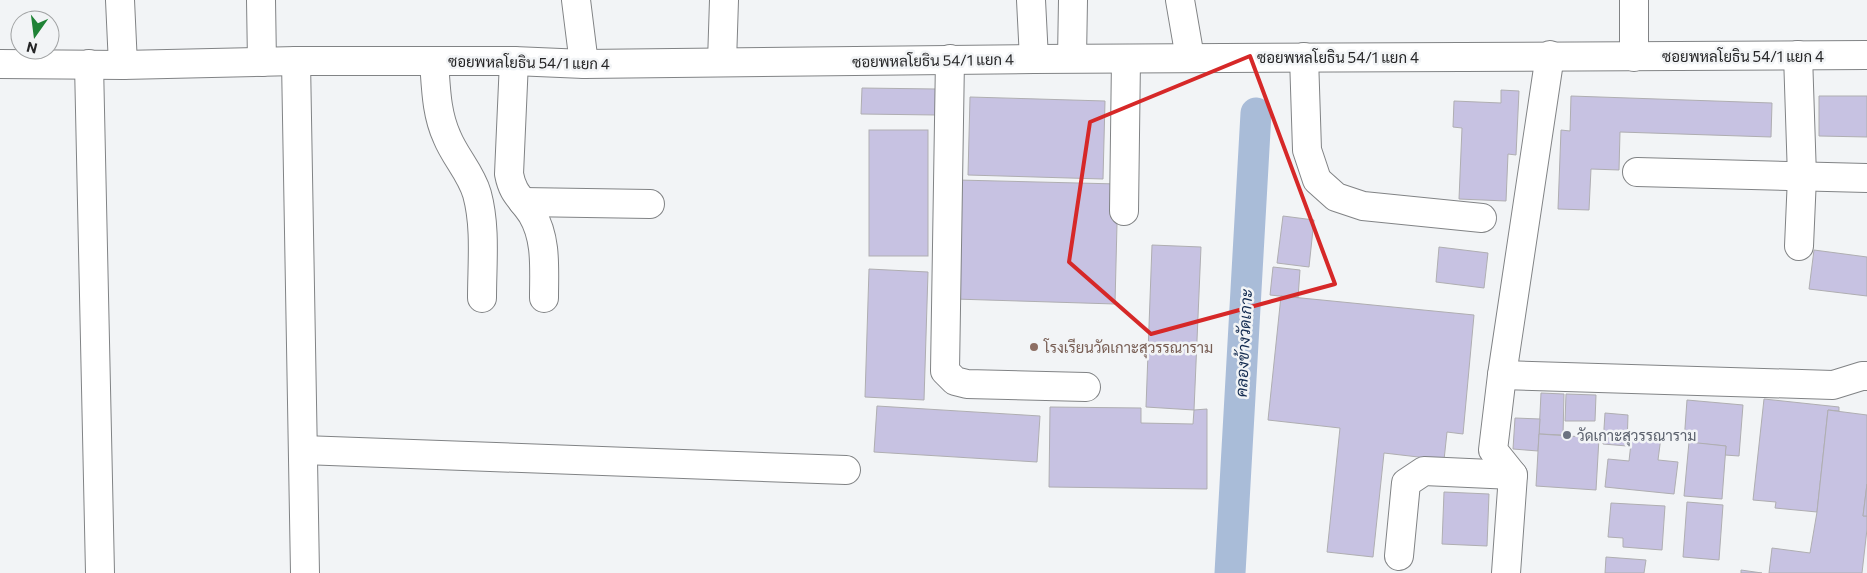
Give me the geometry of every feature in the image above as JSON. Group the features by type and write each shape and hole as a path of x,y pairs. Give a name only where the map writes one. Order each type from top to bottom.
{"street":[{"path":"120,0 123,64"},
{"path":"262,0 262,62"},
{"path":"576,0 584,64"},
{"path":"722,62 724,0"},
{"path":"1032,0 1034,58"},
{"path":"1072,58 1073,0"},
{"path":"1180,0 1190,58"},
{"path":"1634,0 1634,57"},
{"path":"1506,573 1513,475 1493,450 1502,375 1550,55"},
{"name":"ซอยพหลโยธิน 54/1 แยก 4","path":"6,65 296,61 514,61 584,64 1034,58 1126,59 1550,55 1634,57 1867,56"},
{"path":"1798,55 1802,177 1799,246"},
{"path":"1304,57 1307,150 1317,180 1336,197 1363,206 1482,218"},
{"path":"950,59 945,371 955,381 967,384 1086,387"},
{"path":"1124,211 1126,59"},
{"path":"296,61 305,573"},
{"path":"434,61 439,116 447,138 470,175 482,217 482,298"},
{"path":"514,61 509,174 512,188 532,214 542,236 544,298"},
{"path":"89,64 100,573"},
{"path":"1637,172 1867,178"},
{"path":"523,202 650,204"},
{"path":"1502,375 1833,386 1867,376"},
{"path":"303,450 846,470"},
{"path":"1399,556 1406,483 1424,471 1513,475"}],"highlighted area":[{"path":"1250,56 1335,284 1151,334 1069,262 1090,122"}],"building":[{"path":"862,88 936,89 936,115 861,114"},
{"path":"1501,90 1519,91 1516,155 1508,154 1506,201 1459,199 1462,128 1453,127 1454,101 1501,103"},
{"path":"1571,96 1772,103 1771,137 1620,132 1619,170 1591,169 1589,210 1558,209 1561,130 1570,131"},
{"path":"1819,96 1867,96 1867,137 1819,136"},
{"path":"970,97 1105,101 1103,179 968,175"},
{"path":"869,130 928,130 928,256 869,256"},
{"path":"958,180 1118,184 1115,304 955,299"},
{"path":"1283,216 1314,220 1309,267 1277,263"},
{"path":"1152,245 1201,247 1194,410 1146,407"},
{"path":"1439,247 1488,253 1484,288 1436,282"},
{"path":"1814,250 1867,257 1867,296 1809,289"},
{"path":"1273,267 1300,270 1298,298 1270,295"},
{"path":"869,269 928,272 924,400 865,397"},
{"path":"1281,296 1474,315 1463,434 1447,432 1444,460 1384,453 1373,557 1327,552 1340,428 1268,420"},
{"path":"1541,393 1564,394 1563,435 1539,434"},
{"path":"1566,394 1596,395 1595,421 1565,421"},
{"path":"1764,399 1839,407 1839,411 1828,410 1817,512 1775,508 1776,502 1753,500"},
{"path":"1687,400 1743,405 1739,456 1725,455 1726,446 1684,442"},
{"path":"877,406 1040,416 1037,462 874,452"},
{"path":"1050,407 1141,408 1141,423 1193,424 1194,410 1207,409 1207,489 1049,487"},
{"path":"1828,410 1867,415 1867,484 1863,516 1867,516 1867,529 1862,573 1769,573 1772,548 1810,553 1817,512"},
{"path":"1605,413 1628,415 1627,446 1603,444"},
{"path":"1515,418 1540,419 1538,451 1513,449"},
{"path":"1539,434 1599,438 1596,490 1536,486"},
{"path":"1632,434 1661,437 1658,460 1678,462 1674,494 1605,487 1608,459 1629,461"},
{"path":"1689,442 1726,446 1722,499 1684,496"},
{"path":"1867,484 1867,516 1863,516"},
{"path":"1444,492 1489,494 1487,546 1442,544"},
{"path":"1687,502 1723,505 1719,560 1683,557"},
{"path":"1611,503 1665,506 1662,550 1623,547 1623,538 1608,537"},
{"path":"1606,557 1646,560 1644,573 1605,573"},
{"path":"1741,570 1762,573 1741,573"}],"waterway":[{"name":"คลองข้างวัดเกาะ","path":"1230,573 1256,113"}],"place":[{"name":"โรงเรียนวัดเกาะสุวรรณาราม","path":"1034,347"},
{"name":"วัดเกาะสุวรรณาราม","path":"1567,435"}]}
